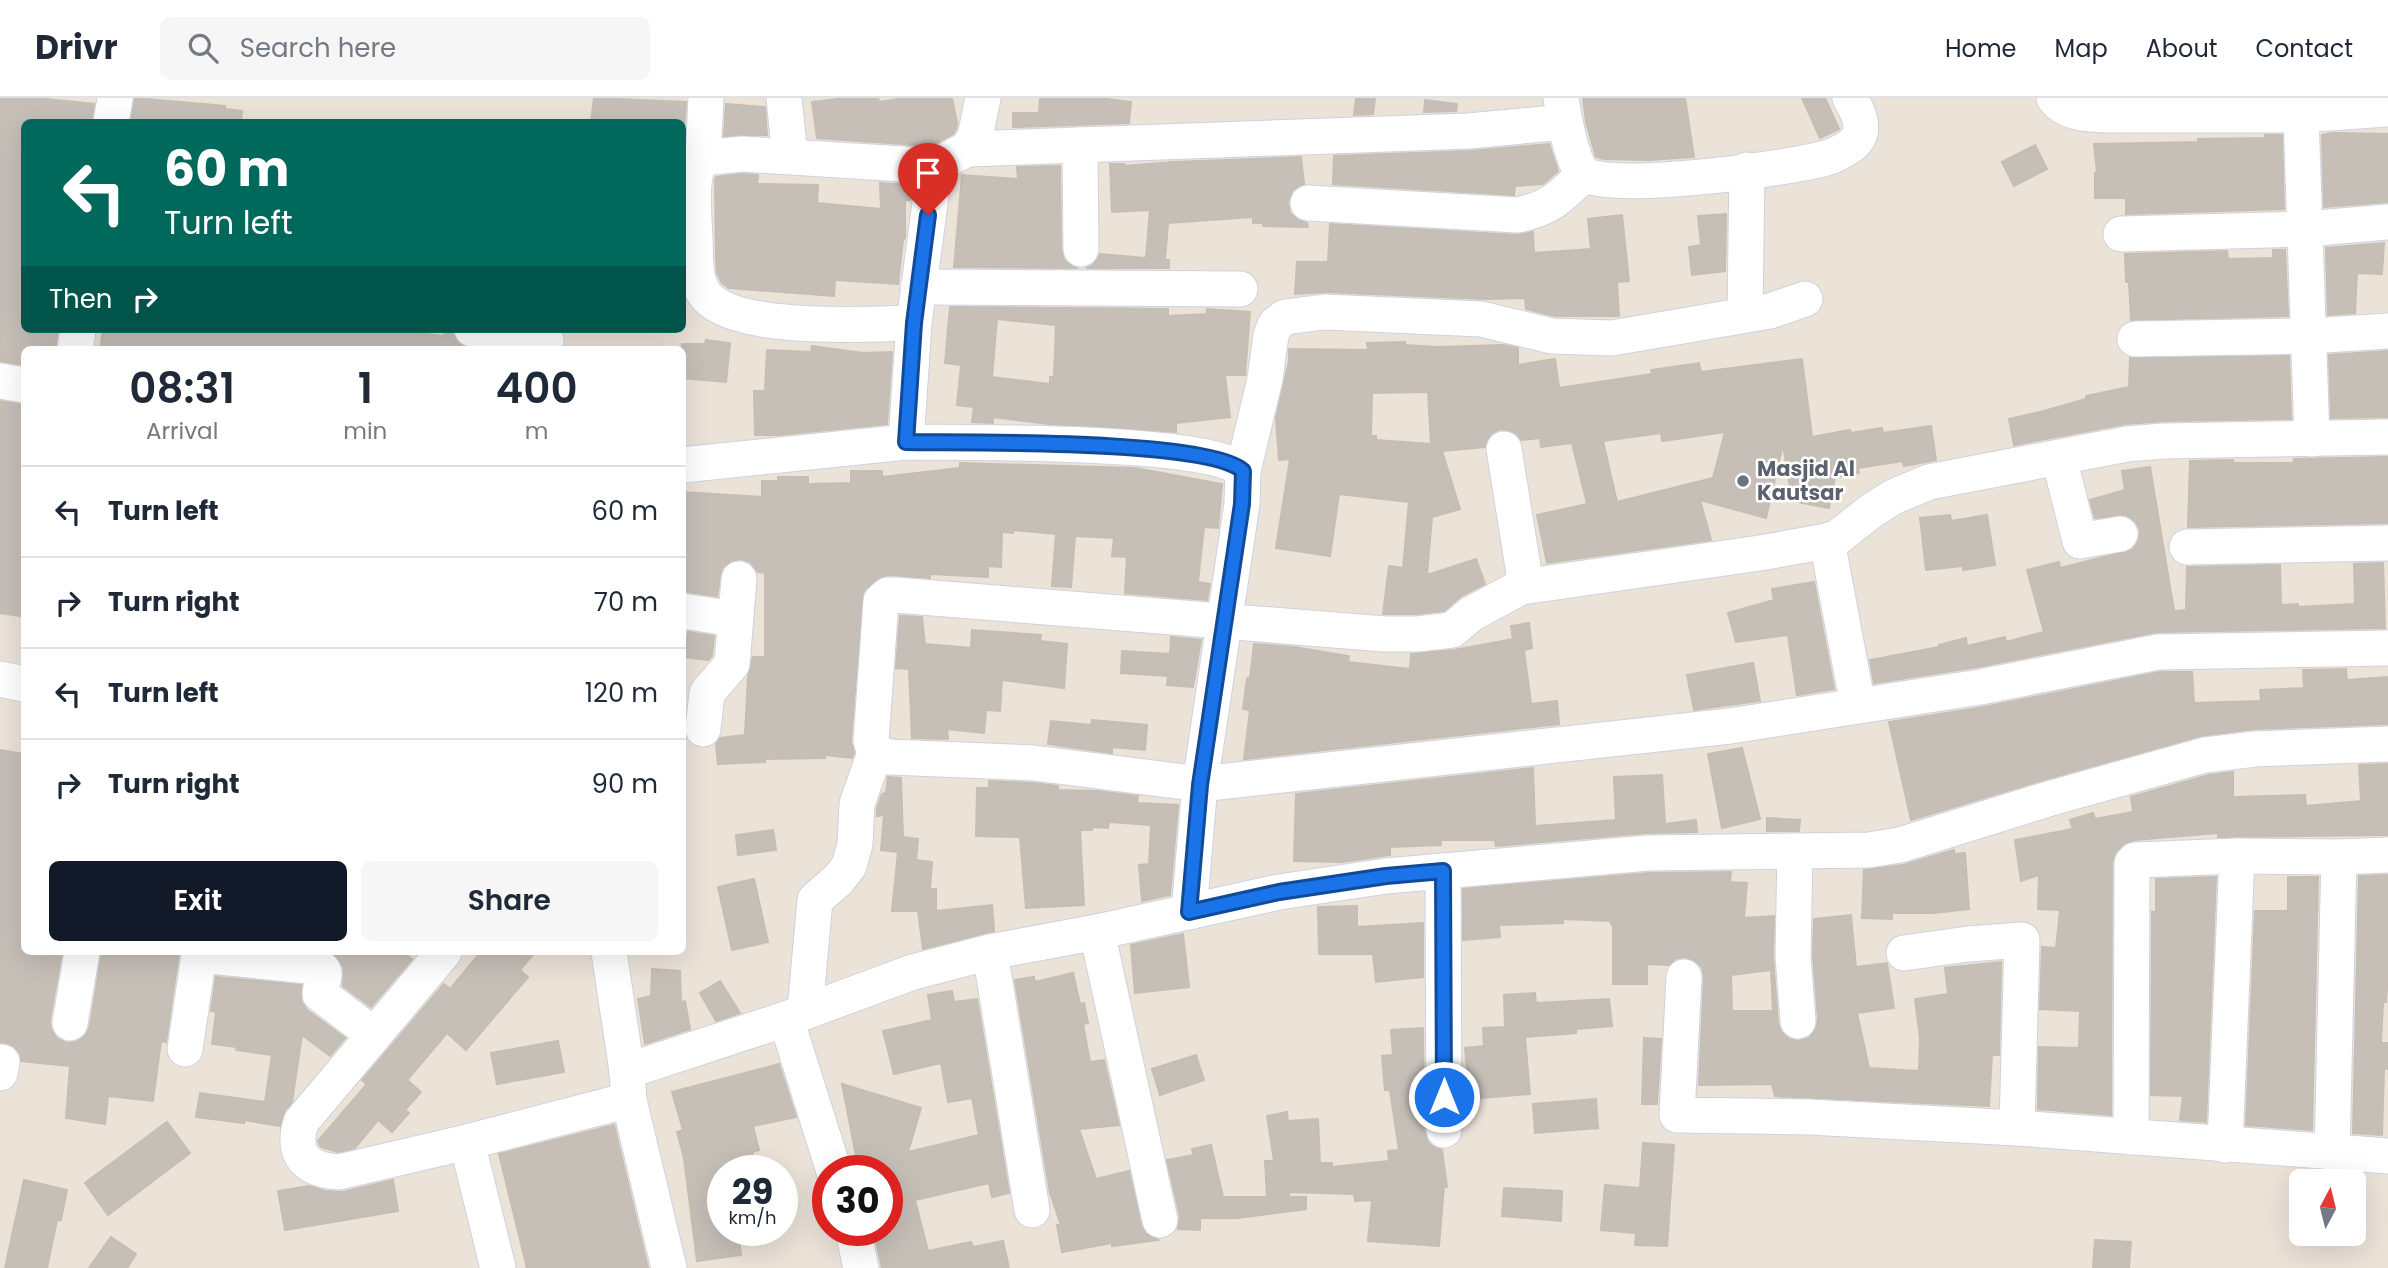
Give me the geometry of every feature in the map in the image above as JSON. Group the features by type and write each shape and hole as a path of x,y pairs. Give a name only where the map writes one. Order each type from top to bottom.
{"street":[{"path":"706,98 703,158 695,173 694,226 698,282 708,299 730,311 761,319 818,324 914,323"},
{"path":"784,98 790,156"},
{"path":"967,149 975,137 984,98"},
{"path":"703,158 742,154 935,166 967,149 1469,131 1562,110 1578,166 1584,174 1605,180 1655,181 1804,163 1832,156 1850,146 1858,137 1860,120 1850,98"},
{"path":"2054,98 2068,109 2088,106 2301,115 2388,109"},
{"path":"2301,115 2312,439"},
{"path":"1080,145 1082,249"},
{"path":"906,442 914,323 935,166"},
{"path":"1745,315 1746,170"},
{"path":"1308,203 1518,215 1543,209 1584,174"},
{"path":"2121,233 2306,229 2388,222"},
{"path":"918,287 1240,289"},
{"path":"1189,912 1200,785 1242,504 1243,471 1275,325 1285,317 1325,312 1481,318 1552,336 1612,338 1770,311 1805,299"},
{"path":"2135,339 2310,336 2388,331"},
{"path":"499,333 546,340"},
{"path":"0,381 21,384"},
{"path":"2388,437 2164,440 2127,444 1919,486 1878,506 1838,537 1827,541 1526,586 1471,614 1452,630 1429,633 1385,634 888,595 881,601 871,741 876,753 890,757 1034,763 1200,785 1730,726 1980,687 2158,652 2388,648"},
{"path":"686,465 906,442 1041,444 1163,450 1219,460 1237,465 1243,471"},
{"path":"1504,449 1526,586"},
{"path":"2059,458 2080,541 2120,534"},
{"path":"1827,541 1858,706"},
{"path":"2187,547 2388,543"},
{"path":"703,729 707,693 732,664 739,579"},
{"path":"686,612 735,619"},
{"path":"441,955 301,1122 297,1146 301,1156 313,1166 323,1171 339,1172 467,1142 628,1086 795,1015 913,972 990,952 1097,932 1279,892 1386,876 1648,853 1869,850 1900,845 2048,799 2224,752 2388,744"},
{"path":"830,1155 795,1015 815,900 838,880 849,866 855,844 857,804 876,753"},
{"path":"1795,851 1793,956 1798,1021"},
{"path":"2131,1137 2132,863 2135,860 2237,856 2388,855"},
{"path":"2225,1145 2237,856"},
{"path":"2332,1153 2339,857"},
{"path":"1443,871 1444,1130"},
{"path":"1097,932 1160,1220"},
{"path":"1904,953 2022,940 2017,1128"},
{"path":"990,952 1032,1210"},
{"path":"70,1023 81,955"},
{"path":"185,1049 200,955"},
{"path":"217,955 322,969 325,975 320,994 374,1035"},
{"path":"609,955 628,1086 669,1268"},
{"path":"1684,978 1677,1115 1810,1117 2017,1128 2388,1156"},
{"path":"467,1142 498,1268"},
{"path":"856,1246 861,1268"}],"building":[{"path":"0,98 37,98 94,104 92,119 21,119 21,333 57,333 56,346 21,346 21,364 0,361"},
{"path":"135,98 225,106 225,109 242,111 241,119 132,119"},
{"path":"594,98 686,102 685,119 591,119"},
{"path":"878,98 879,102 905,98 952,98 956,129 953,134 931,146 817,138 812,102"},
{"path":"1040,98 1099,98 1131,102 1129,123 1013,127 1013,113 1039,113"},
{"path":"1356,98 1375,98 1373,114 1354,115"},
{"path":"1583,98 1685,98 1694,157 1648,160 1596,157 1586,122"},
{"path":"1802,98 1825,98 1839,129 1820,138"},
{"path":"1425,100 1457,104 1456,111 1424,112"},
{"path":"726,104 765,107 767,135 724,136"},
{"path":"2388,134 2388,202 2324,207 2322,135"},
{"path":"2265,135 2282,135 2284,209 2126,214 2126,198 2095,198 2097,173 2094,144 2198,142 2198,139 2265,138"},
{"path":"1549,144 1558,171 1543,184 1515,186 1514,195 1333,184 1334,156 1470,151"},
{"path":"2035,145 2047,169 2014,186 2002,162"},
{"path":"1301,157 1304,184 1292,191 1288,203 1290,213 1307,223 1308,227 1263,226 1263,223 1253,223 1253,217 1168,223 1165,260 1169,260 1169,268 1086,268 1092,266 1100,254 1146,258 1150,210 1112,212 1110,164 1124,166"},
{"path":"1060,166 1061,249 1064,260 1076,268 954,267 962,175 1018,179 1017,167"},
{"path":"758,175 757,184 818,185 817,203 881,209 880,183 912,185 910,200 905,200 905,238 898,284 835,280 834,296 729,288 722,283 717,273 715,181 716,177"},
{"path":"1726,214 1725,271 1692,275 1689,247 1701,245 1698,216"},
{"path":"1622,215 1629,281 1617,282 1619,316 1555,316 1526,309 1525,298 1486,299 1326,292 1295,294 1297,262 1328,262 1330,224 1517,235 1533,232 1534,253 1591,249 1588,219"},
{"path":"2384,243 2382,274 2357,273 2355,313 2328,315 2326,248"},
{"path":"2273,250 2285,250 2288,316 2131,320 2125,254 2227,251 2228,259 2273,258"},
{"path":"950,307 1168,309 1168,316 1207,314 1207,309 1250,312 1245,375 1225,375 1230,417 1176,423 1176,432 1049,424 993,417 993,423 972,422 974,407 957,405 961,365 945,363","holes":["997,319 1056,325 1054,377 1050,377 1050,384 992,377"]},
{"path":"102,333 418,333 444,336 444,333 453,333 459,344 465,346 101,346"},
{"path":"706,340 730,343 726,382 686,378 686,346 682,344 705,344"},
{"path":"1405,342 1405,345 1437,347 1504,345 1518,348 1518,365 1555,359 1559,388 1652,374 1651,370 1699,363 1701,372 1802,359 1812,437 1850,430 1851,433 1882,428 1883,433 1931,426 1936,460 1904,466 1903,461 1858,468 1859,473 1835,477 1829,508 1792,501 1783,444 1766,518 1700,500 1711,540 1547,563 1537,515 1587,504 1572,443 1541,447 1540,438 1521,440 1512,431 1500,429 1491,434 1485,447 1442,451 1460,509 1432,517 1427,575 1476,559 1485,584 1461,596 1444,611 1383,614 1389,566 1403,568 1409,502 1339,494 1330,556 1276,548 1290,459 1279,460 1276,418 1289,361 1289,349 1368,350 1367,343","holes":["1428,392 1431,444 1376,440 1376,436 1371,436 1372,393","1725,432 1713,478 1617,502 1603,441 1661,433 1662,441"]},
{"path":"812,346 863,353 892,352 887,424 755,435 754,391 765,391 767,350 811,352"},
{"path":"2388,351 2388,417 2331,418 2329,355"},
{"path":"2289,356 2291,419 2125,424 2014,445 2009,419 2086,399 2086,396 2129,387 2130,358"},
{"path":"0,401 21,404 21,607 20,616 0,613"},
{"path":"2388,457 2388,523 2188,527 2190,461 2293,463 2294,459"},
{"path":"960,463 1135,468 1222,484 1218,528 1204,527 1198,582 1210,584 1207,600 1125,593 1127,557 1112,556 1114,538 1075,536 1071,587 1052,586 1056,534 1013,530 1013,533 1002,532 1001,567 988,566 988,577 930,574 930,578 888,575 875,580 863,592 851,740 854,753 852,758 825,755 825,758 765,759 765,762 718,764 716,744 720,738 745,735 748,676 753,657 765,657 765,573 758,572 750,562 741,559 731,561 722,568 717,596 686,592 686,492 762,497 762,481 778,481 778,477 808,477 808,484 851,483 851,471 882,471 882,477 960,468"},
{"path":"2150,467 2174,611 2186,610 2187,567 2280,565 2281,605 2298,604 2298,607 2355,604 2354,564 2383,563 2385,628 2157,632 1977,667 1874,683 1870,660 1939,647 1966,638 1967,646 2005,637 2006,642 2044,632 2027,570 2059,562 2060,568 2132,550 2139,540 2140,530 2136,522 2126,515 2095,518 2090,500 2125,490 2122,471"},
{"path":"1950,515 1951,521 1987,515 1995,565 1963,570 1963,566 1926,570 1920,518"},
{"path":"1814,582 1834,689 1797,695 1788,635 1736,642 1728,613 1774,600 1772,589"},
{"path":"900,616 922,617 925,644 971,648 972,630 1041,635 1040,641 1067,644 1064,688 1002,680 1000,711 986,710 984,733 947,729 948,739 912,738 909,669 896,668"},
{"path":"1529,623 1532,648 1524,650 1531,704 1557,701 1559,724 1244,759 1250,710 1243,709 1254,644 1294,647 1349,656 1348,662 1410,669 1411,654 1454,650 1513,639 1511,626"},
{"path":"688,632 714,636 712,656 708,660 686,657"},
{"path":"1171,637 1201,640 1193,687 1167,685 1168,676 1121,673 1122,651 1170,654"},
{"path":"1753,663 1760,701 1694,710 1687,675"},
{"path":"2346,669 2347,680 2388,677 2388,724 2254,729 2200,736 1911,820 1889,722 1984,707 2160,672 2192,672 2194,703 2261,701 2260,690 2304,688 2303,670"},
{"path":"1092,720 1147,725 1145,750 1112,747 1112,753 1048,744 1051,721 1091,725"},
{"path":"1742,748 1760,819 1722,828 1708,754"},
{"path":"0,750 21,754 21,955 61,955 50,1020 51,1029 57,1038 66,1043 76,1042 86,1035 90,1026 102,955 179,955 166,1042 161,1041 153,1101 108,1096 105,1124 66,1118 70,1066 21,1061 21,1055 14,1046 0,1043"},
{"path":"2388,764 2388,835 2218,837 2218,833 2134,840 2121,846 2112,863 2111,1115 2038,1109 2039,1047 2079,1048 2080,1011 2040,1009 2042,947 2056,948 2060,910 2038,909 2039,875 2021,881 2015,840 2073,829 2070,820 2093,813 2095,819 2133,812 2131,797 2209,775 2233,772 2233,797 2305,795 2306,806 2361,801 2359,765"},
{"path":"1533,768 1535,826 1616,820 1614,777 1662,775 1665,824 1696,820 1697,832 1646,833 1496,846 1495,840 1441,840 1441,845 1390,847 1390,855 1342,862 1294,861 1296,794"},
{"path":"888,777 901,778 903,837 918,839 916,860 932,862 930,889 936,889 936,911 992,905 994,931 923,949 918,911 892,911 898,852 881,850 884,815 877,816 882,794 886,793"},
{"path":"989,781 1032,783 1058,786 1058,790 1138,796 1137,803 1178,805 1170,895 1142,901 1139,865 1149,864 1151,825 1109,822 1108,828 1092,827 1092,830 1080,830 1084,905 1026,908 1020,837 976,836 977,788 989,788"},
{"path":"1767,818 1800,820 1799,831 1767,831"},
{"path":"773,830 776,850 738,855 736,835"},
{"path":"1954,850 1955,854 1965,853 1969,909 1933,913 1892,913 1892,919 1862,918 1864,870 1903,865"},
{"path":"1731,872 1730,882 1747,883 1744,918 1774,916 1773,957 1778,1023 1781,1032 1789,1039 1799,1041 1809,1038 1816,1029 1818,1019 1813,955 1814,919 1851,915 1856,967 1887,963 1894,1008 1857,1013 1869,1068 1919,1071 1920,1038 1915,999 1948,994 1945,968 2001,962 1999,1055 1992,1055 1989,1106 1775,1096 1772,1084 1699,1085 1704,978 1702,967 1694,960 1684,957 1675,959 1669,965 1647,964 1647,984 1613,984 1611,921 1563,919 1563,923 1499,925 1500,937 1463,940 1463,889 1649,873","holes":["1771,970 1773,1011 1732,1011 1731,975"]},
{"path":"2388,875 2388,974 2386,1002 2383,1002 2381,1043 2388,1043 2388,1069 2384,1068 2382,1135 2353,1133 2359,876"},
{"path":"2216,877 2206,1122 2180,1120 2183,1096 2151,1095 2152,912 2156,912 2156,879"},
{"path":"2288,877 2318,877 2312,1130 2246,1125 2255,911 2288,911"},
{"path":"754,879 768,942 732,950 718,887"},
{"path":"1357,906 1357,927 1423,923 1423,977 1376,982 1373,954 1319,954 1318,907"},
{"path":"1183,934 1189,987 1135,993 1131,945"},
{"path":"335,955 407,955 412,959 371,1007 343,986 344,969"},
{"path":"478,955 532,955 520,970 528,977 466,1050 447,1033 407,1080 421,1092 405,1110 409,1113 392,1132 378,1120 355,1148 338,1152 321,1147 318,1141 367,1084 362,1080 444,984 450,989"},
{"path":"652,969 680,971 681,1003 685,1001 690,1029 645,1044 638,999 651,996"},
{"path":"1073,973 1080,1004 1084,1003 1088,1023 1083,1024 1090,1062 1104,1060 1119,1125 1079,1129 1096,1179 1129,1171 1141,1225 1146,1234 1158,1240 1112,1246 1112,1243 1062,1252 1057,1225 1061,1225 1050,1193 1015,980 1034,977 1035,982"},
{"path":"216,977 301,985 301,1001 307,1010 345,1038 330,1056 302,1035 292,1102 285,1110 280,1126 244,1120 244,1123 196,1117 200,1093 265,1102 272,1055 212,1044 216,1012 211,1011"},
{"path":"720,981 740,1013 716,1021 700,993"},
{"path":"952,991 954,1002 977,999 1009,1193 992,1197 989,1183 915,1200 928,1251 971,1242 973,1247 1003,1241 1009,1268 882,1268 877,1246 903,1246 903,1155 856,1155 842,1084 921,1108 908,1152 979,1135 972,1098 948,1102 941,1063 894,1074 883,1031 932,1020 928,995"},
{"path":"1535,993 1536,1003 1609,999 1612,1026 1576,1029 1576,1033 1525,1037 1530,1094 1470,1099 1465,1048 1484,1046 1483,1028 1505,1027 1504,995"},
{"path":"1423,1028 1424,1130 1427,1141 1442,1150 1447,1187 1444,1187 1439,1246 1368,1241 1372,1200 1355,1201 1354,1194 1289,1192 1289,1197 1306,1197 1306,1209 1238,1218 1200,1218 1200,1230 1178,1229 1180,1216 1167,1160 1194,1155 1192,1149 1211,1145 1223,1197 1267,1197 1265,1161 1274,1161 1267,1116 1287,1112 1288,1121 1318,1119 1320,1163 1332,1163 1332,1167 1389,1161 1388,1151 1399,1150 1390,1090 1385,1090 1382,1056 1393,1055 1391,1030"},
{"path":"1644,1038 1661,1039 1657,1104 1642,1104"},
{"path":"558,1041 564,1072 497,1084 491,1053"},
{"path":"1196,1055 1204,1080 1160,1095 1152,1069"},
{"path":"779,1064 796,1117 753,1126 759,1150 752,1152 753,1155 707,1155 707,1246 740,1246 741,1255 697,1261 684,1158 677,1132 683,1130 672,1092"},
{"path":"1596,1099 1598,1128 1535,1133 1533,1104"},
{"path":"167,1122 190,1153 108,1215 85,1183"},
{"path":"614,1125 648,1268 527,1268 499,1154"},
{"path":"1643,1143 1674,1145 1667,1246 1635,1245 1636,1233 1601,1230 1605,1185 1640,1188"},
{"path":"24,1180 67,1190 61,1220 57,1220 47,1268 5,1268"},
{"path":"393,1180 398,1211 285,1230 278,1191 309,1186 325,1191 343,1192"},
{"path":"1504,1188 1562,1191 1561,1221 1502,1216"},
{"path":"111,1237 136,1254 127,1268 89,1268"},
{"path":"2095,1240 2131,1242 2129,1268 2093,1268"}],"place":[{"name":"Masjid Al Kautsar","path":"1743,481"}],"route":[{"path":"928,215 914,323 906,442 1041,444 1163,450 1219,460 1237,465 1243,471 1242,504 1200,785 1189,912 1279,892 1386,876 1443,871 1444,1097"}]}
